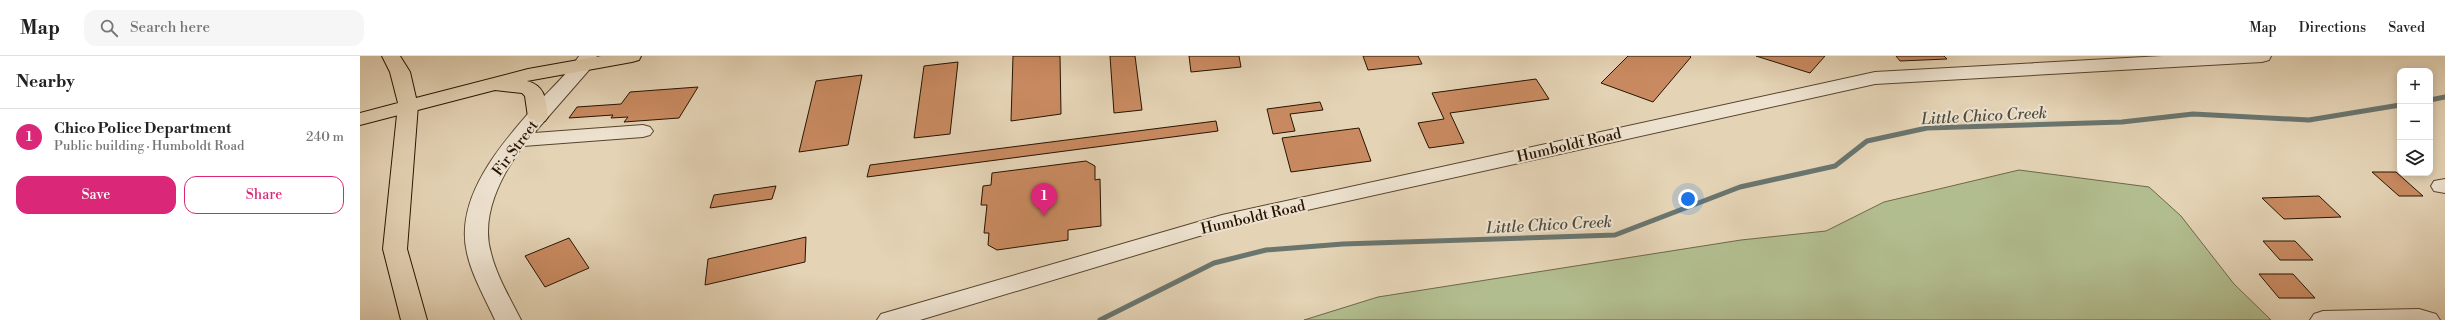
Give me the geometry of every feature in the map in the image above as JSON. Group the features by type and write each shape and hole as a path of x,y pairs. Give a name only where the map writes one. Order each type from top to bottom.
{"main road":[{"path":"391,56 400,72 408,106 394,249 414,320"},
{"path":"360,119 585,61 632,56"},
{"path":"469,90 511,86 527,87 535,94 538,117"}],"street":[{"name":"Humboldt Road","path":"890,320 1222,222 1875,78 2262,56"},
{"name":"Fir Street","path":"508,320 477,244 477,220 481,199 494,172 518,140 585,61"},
{"path":"518,140 643,130"},
{"path":"2323,320 2419,318 2427,320"}],"green space":[{"path":"2019,170 2149,187 2181,216 2234,284 2271,320 1304,320 1378,297 1741,240 1826,231 1884,202"}],"building":[{"path":"1013,56 1060,56 1061,114 1011,121"},
{"path":"1110,56 1135,56 1142,110 1114,113"},
{"path":"1189,56 1239,56 1241,67 1191,72"},
{"path":"1363,56 1418,56 1422,64 1368,70"},
{"path":"1628,56 1691,57 1653,102 1601,83"},
{"path":"1756,56 1825,56 1810,73"},
{"path":"1896,56 1944,56 1947,59 1900,61"},
{"path":"958,62 950,134 914,138 924,66"},
{"path":"862,75 848,145 799,152 816,81"},
{"path":"1536,79 1549,99 1450,113 1464,143 1429,148 1418,123 1444,119 1432,93"},
{"path":"698,87 679,118 624,122 628,117 611,118 613,115 569,118 577,107 621,104 630,92"},
{"path":"1320,102 1323,110 1290,114 1295,131 1273,134 1267,109"},
{"path":"1216,121 1218,131 867,177 870,165"},
{"path":"1359,128 1371,161 1291,172 1282,138"},
{"path":"1086,161 1095,166 1095,180 1100,179 1101,226 1068,230 1068,240 997,250 988,245 989,233 984,233 987,205 981,205 983,186 991,185 992,173"},
{"path":"2372,172 2396,172 2397,176 2400,176 2423,196 2399,196"},
{"path":"776,186 772,199 710,208 714,195"},
{"path":"2319,196 2341,217 2284,219 2262,198"},
{"path":"806,237 805,262 705,285 708,259"},
{"path":"569,238 589,268 545,287 525,256"},
{"path":"2263,241 2295,241 2313,260 2280,260"},
{"path":"2259,274 2293,274 2315,298 2279,298"}],"waterway":[{"name":"Little Chico Creek","path":"2433,99 2445,97"},
{"name":"Little Chico Creek","path":"1100,320 1214,263 1266,250 1343,244 1615,235 1740,187 1835,166 1867,141 1927,128 2122,122 2193,114 2309,120 2397,105"}],"place":[{"name":"Chico Police Department","path":"1044,216"}]}
